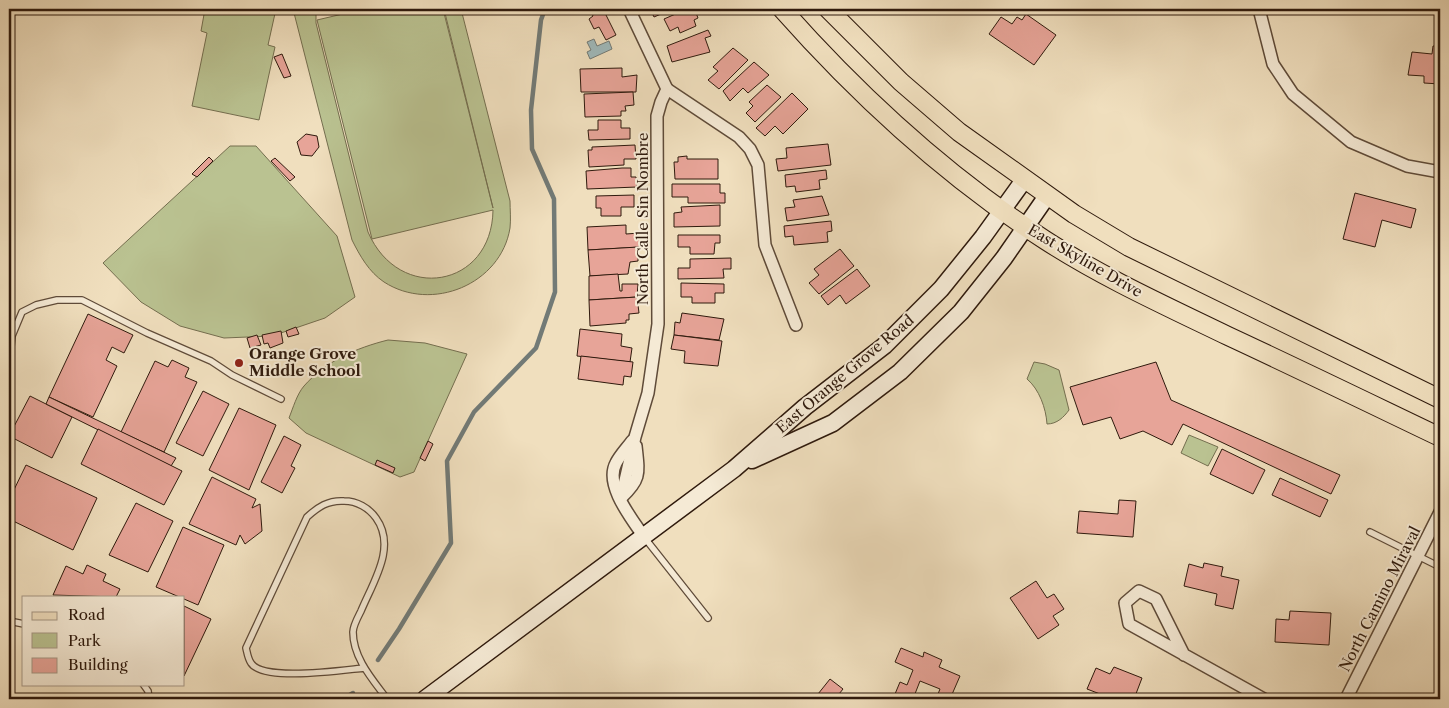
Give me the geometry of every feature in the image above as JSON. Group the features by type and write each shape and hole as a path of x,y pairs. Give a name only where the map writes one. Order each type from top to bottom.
{"main road":[{"name":"East Skyline Drive","path":"782,9 859,91 939,162 1002,211 1026,227 1111,279 1440,437"},
{"path":"828,9 843,26 959,132 1047,196 1129,247 1440,399"},
{"name":"East Orange Grove Road","path":"425,699 644,538 734,469 907,324 941,288 1024,180"},
{"name":"East Orange Grove Road","path":"734,469 833,423 900,372 960,312 1026,227 1047,196"}],"street":[{"path":"629,9 667,89 739,137 750,149 758,165 762,193 765,245 796,325"},
{"path":"1259,9 1273,64 1293,94 1351,142 1408,166 1440,172"},
{"name":"North Calle Sin Nombre","path":"644,538 623,507 615,491 613,470 615,464 635,437 648,393 658,324 657,116 667,89"},
{"name":"North Calle Sin Nombre","path":"620,498 635,484 638,474 635,437"},
{"name":"North Camino Miraval","path":"1346,699 1440,512"},
{"path":"1184,655 1156,599 1139,591 1125,603 1129,624 1184,655 1264,699"}],"lane":[{"path":"9,366 12,336 22,312 36,305 57,300 82,300 147,334 211,361 232,375 281,399"},
{"path":"364,668 305,673 263,672 251,663 246,648 307,517 318,507 332,501 347,500 361,505 373,513 382,525 386,540 384,554 353,630 355,648 364,668 387,699"},
{"path":"1370,532 1440,567"},
{"path":"644,538 708,618"},
{"path":"9,621 22,624"},
{"path":"145,686 148,690 149,699"}],"green space":[{"path":"205,9 276,9 268,45 275,47 259,120 192,106 207,33 201,31"},
{"path":"293,9 316,9 316,23 368,232 372,238 317,20 364,9 443,9 493,208 444,9 461,9 510,201 510,228 504,248 493,264 479,278 462,288 443,293 423,295 403,291 384,282 365,263 352,240","holes":["493,210 489,236 477,256 461,270 442,277 421,277 400,270 382,255 372,239"]},
{"path":"230,146 256,146 337,236 355,297 325,318 272,336 224,338 180,326 141,302 103,263"},
{"path":"388,340 425,343 467,354 414,472 400,477 306,433 289,418 302,389 322,369 353,351"},
{"path":"1034,362 1059,370 1069,410 1054,423 1047,424 1041,399 1027,379"},
{"path":"1189,435 1218,447 1208,466 1181,453"}],"water":[{"path":"594,39 597,46 609,41 612,49 590,59 587,52 591,50 587,42"}],"building":[{"path":"590,9 603,9 616,35 606,40 599,27 594,29 589,19 593,16"},
{"path":"650,9 673,9 654,17"},
{"path":"687,9 699,9 700,12 696,13 698,18 694,20 696,26 680,33 678,27 670,31 664,19"},
{"path":"1026,14 1056,35 1034,65 989,34 1001,17 1012,24 1017,17 1022,20"},
{"path":"708,30 711,36 705,38 710,52 672,62 667,46"},
{"path":"1433,46 1440,46 1440,84 1424,83 1424,76 1408,75 1412,52 1432,54"},
{"path":"733,48 748,60 719,89 708,80 718,71 713,67"},
{"path":"282,54 291,76 284,78 274,57"},
{"path":"754,62 769,75 748,93 743,88 730,101 723,91"},
{"path":"622,68 622,77 637,75 636,92 581,92 580,69"},
{"path":"767,85 781,97 755,122 746,113 753,106 749,102"},
{"path":"633,92 634,105 625,106 626,111 621,111 621,116 585,117 584,94"},
{"path":"792,93 808,109 783,134 775,126 765,136 756,128"},
{"path":"598,120 621,120 621,128 630,128 630,139 589,140 588,130 598,130"},
{"path":"306,134 317,136 319,147 312,156 301,155 297,142"},
{"path":"828,144 831,165 778,171 776,159 787,158 786,148"},
{"path":"635,145 636,159 624,159 624,165 589,167 588,150 592,150 592,147"},
{"path":"687,156 687,159 718,159 718,179 675,179 674,162 678,162 678,157"},
{"path":"209,157 213,161 197,177 192,174"},
{"path":"275,158 295,177 290,181 271,161"},
{"path":"631,168 631,177 636,177 637,187 587,189 586,171"},
{"path":"826,170 827,179 819,180 820,189 796,192 795,186 786,187 785,175"},
{"path":"672,184 720,184 720,193 725,193 725,203 688,203 688,197 672,197"},
{"path":"1355,193 1416,209 1411,228 1382,220 1375,247 1343,239"},
{"path":"634,195 634,207 621,207 621,216 601,216 601,208 596,208 596,196"},
{"path":"822,196 829,215 787,221 785,208 795,207 793,200"},
{"path":"720,205 720,226 674,227 674,213 682,212 681,207"},
{"path":"831,221 832,231 827,232 828,242 794,245 793,236 785,237 784,226"},
{"path":"626,225 626,234 640,233 641,247 588,250 587,227"},
{"path":"678,235 720,235 720,243 715,243 714,254 690,254 690,247 678,247"},
{"path":"638,247 638,261 630,262 628,274 590,276 588,250"},
{"path":"840,249 854,266 819,294 809,283 819,275 814,269"},
{"path":"731,258 731,269 723,269 724,278 678,279 678,268 690,268 690,259"},
{"path":"857,269 870,286 846,304 840,295 828,305 821,296"},
{"path":"618,274 620,291 622,291 622,284 638,284 637,297 589,300 589,276"},
{"path":"681,283 724,284 724,293 715,293 715,303 692,303 692,297 681,297"},
{"path":"637,297 639,313 629,314 629,320 626,320 626,323 590,326 589,300"},
{"path":"682,313 724,319 719,340 674,335 675,322 680,323"},
{"path":"88,314 133,335 124,353 112,347 106,360 117,366 93,417 49,397"},
{"path":"296,327 299,334 288,337 286,331"},
{"path":"580,329 622,334 621,346 632,348 630,362 577,356"},
{"path":"281,331 283,343 270,348 268,343 264,344 262,335"},
{"path":"257,335 261,345 250,348 247,338"},
{"path":"674,335 722,341 718,366 684,363 685,351 671,349"},
{"path":"581,356 633,362 631,377 624,376 623,385 578,379"},
{"path":"172,360 189,368 185,377 197,382 164,452 121,432 155,361 168,367"},
{"path":"1156,362 1171,400 1340,475 1331,494 1183,424 1172,445 1143,431 1120,439 1111,417 1083,425 1070,387"},
{"path":"203,391 229,404 203,456 176,443"},
{"path":"30,396 72,417 52,458 9,436"},
{"path":"49,397 176,458 171,466 46,404"},
{"path":"239,408 276,425 249,490 209,470"},
{"path":"98,429 182,471 164,505 81,464"},
{"path":"284,436 301,445 291,466 295,468 282,493 261,482"},
{"path":"428,441 433,444 425,461 420,458"},
{"path":"1222,449 1265,470 1253,494 1210,474"},
{"path":"377,460 395,468 393,473 375,465"},
{"path":"26,465 97,498 73,550 9,519 9,500"},
{"path":"212,477 256,499 252,508 260,504 262,531 245,544 240,535 236,545 189,524"},
{"path":"1280,478 1328,500 1320,517 1272,495"},
{"path":"1119,500 1136,501 1133,537 1077,533 1079,511 1118,514"},
{"path":"136,503 173,521 148,572 109,555"},
{"path":"183,527 224,545 198,605 185,599 185,596 177,596 156,587"},
{"path":"1204,563 1223,567 1221,576 1239,580 1233,609 1215,605 1217,594 1184,586 1189,564 1203,568"},
{"path":"87,565 106,574 103,581 120,589 116,596 53,595 66,566 83,574"},
{"path":"1036,581 1047,598 1054,594 1064,609 1053,616 1059,625 1038,639 1010,598"},
{"path":"185,606 211,619 185,674"},
{"path":"1290,611 1331,613 1329,645 1275,642 1276,619 1289,620"},
{"path":"901,648 923,657 924,652 942,660 939,667 960,676 950,699 936,699 940,689 920,681 913,699 895,694 900,682 907,685 913,670 895,662"},
{"path":"1114,667 1142,678 1134,699 1113,699 1087,689 1096,668 1110,674"},
{"path":"830,679 843,689 835,699 814,699"}],"waterway":[{"path":"378,660 451,543 447,461 474,412 536,348 555,292 554,199 532,149 531,110 541,20 545,9"},
{"path":"343,699 353,693"}],"place":[{"name":"Orange Grove Middle School","path":"239,363"}]}
